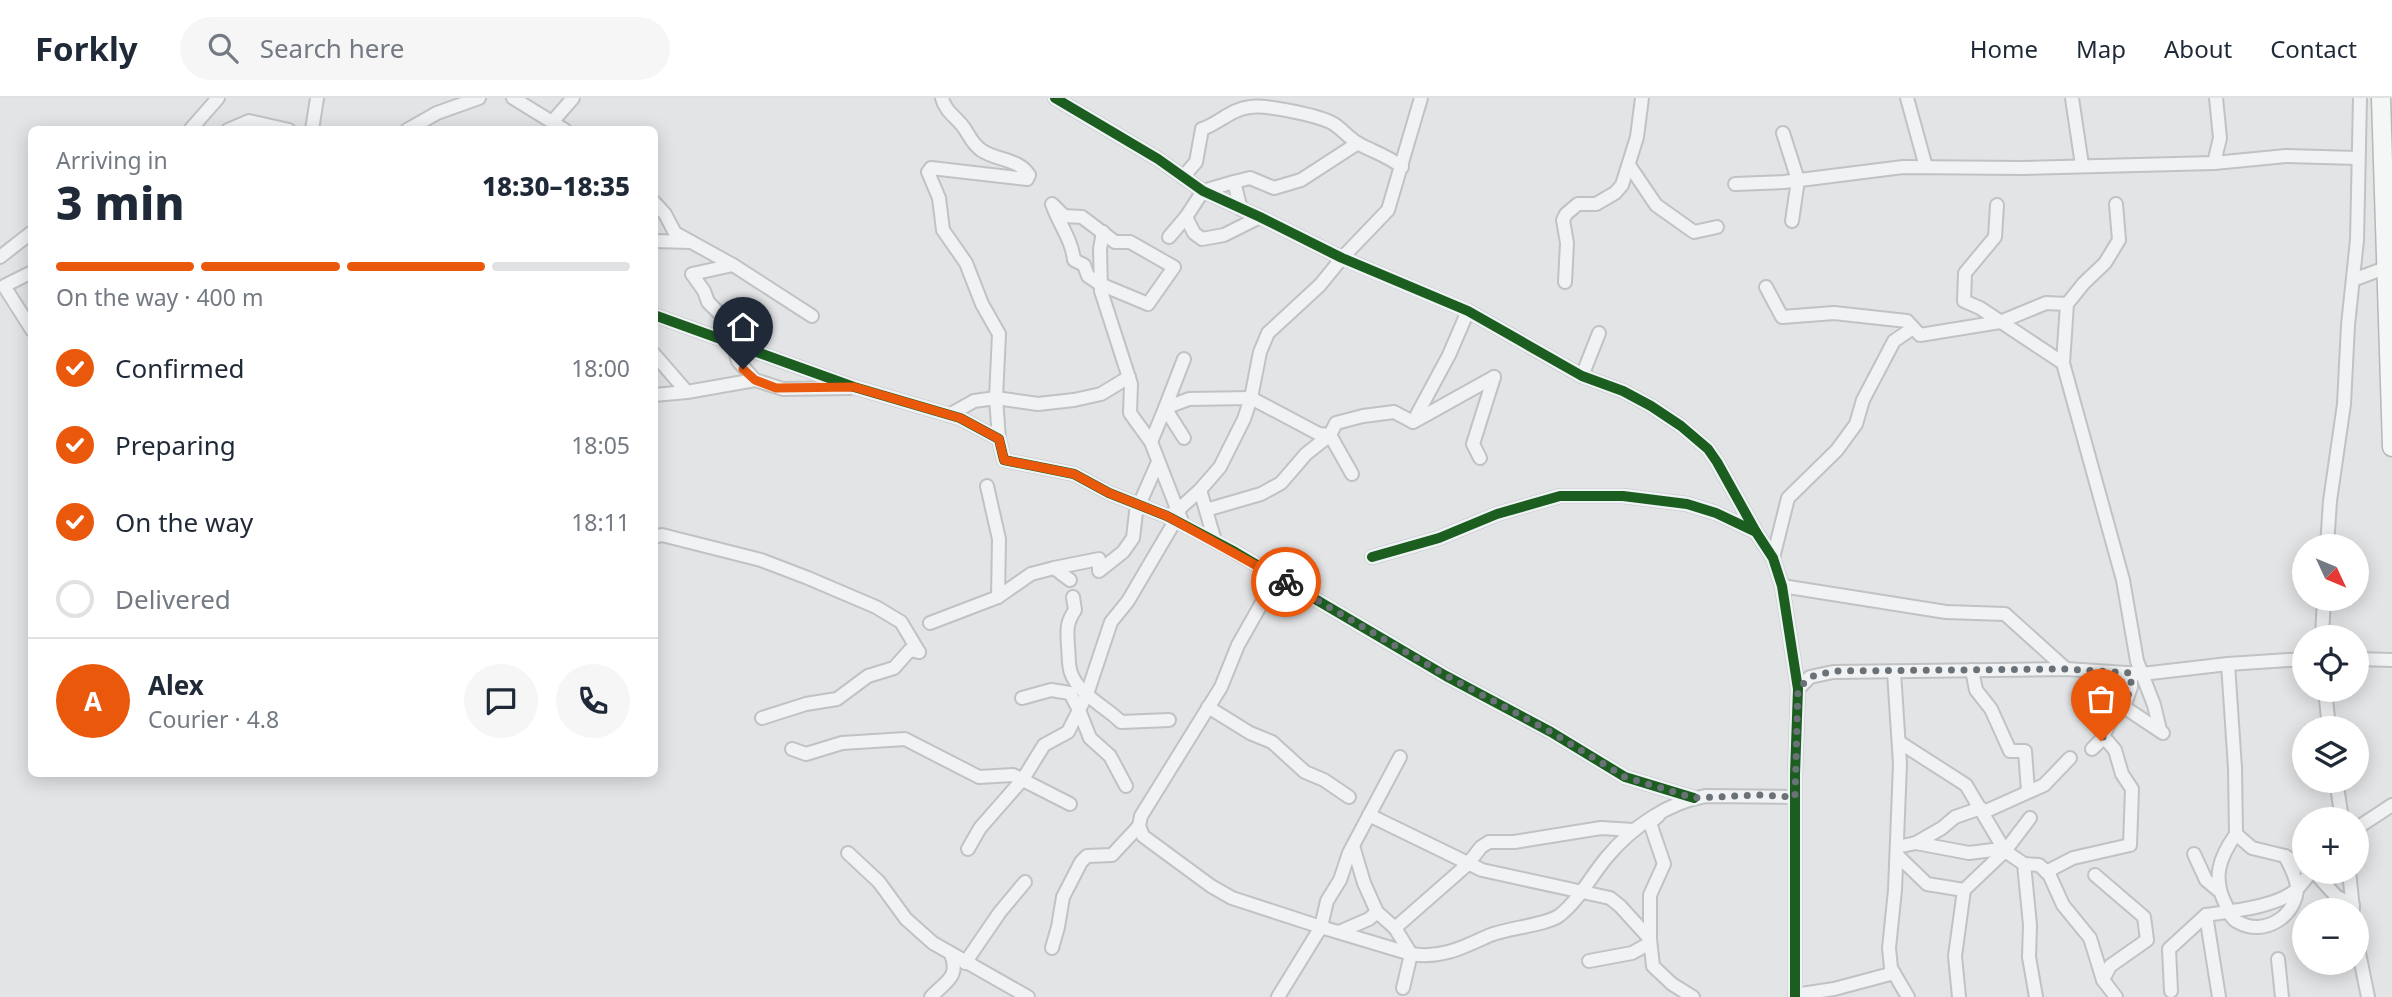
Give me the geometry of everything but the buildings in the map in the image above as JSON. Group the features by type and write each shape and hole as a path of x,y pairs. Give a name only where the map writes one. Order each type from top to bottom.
{"highway":[{"path":"2381,98 2392,447"}],"street":[{"path":"194,126 218,98"},
{"path":"313,126 317,98"},
{"path":"414,126 437,113 479,98"},
{"path":"513,98 560,126"},
{"path":"553,121 573,98"},
{"path":"942,98 947,111 962,125 973,144 992,156 1019,164 1029,175 1027,179 931,168 928,172 940,200 943,230 966,263 985,311 998,331 996,398 999,439 1004,460 1074,474 1109,493 1176,518 1625,777 1694,798 1758,795 1795,797"},
{"path":"1055,98 1105,126 1203,191 1342,258 1468,311 1581,376 1636,397 1695,436 1717,462 1773,558 1782,586 1798,689 1795,996 1894,973"},
{"path":"1272,109 1282,98"},
{"path":"968,849 980,828 1023,779 1044,745 1068,733 1087,694 1111,622 1128,601 1176,518 1220,467 1244,419 1268,333 1320,285 1342,258 1386,214 1393,200 1421,98"},
{"path":"1564,282 1567,243 1563,220 1578,204 1596,204 1615,194 1622,185 1637,137 1642,98"},
{"path":"1907,98 1926,167"},
{"path":"2072,98 2082,165"},
{"path":"2214,163 2220,138 2216,98"},
{"path":"2328,534 2344,404 2357,240 2360,98"},
{"path":"1183,177 1196,162 1202,130 1214,125 1222,117 1250,106 1291,111 1332,122 1358,143 1387,155 1402,167"},
{"path":"238,126 250,121 272,126"},
{"path":"1783,133 1798,180 1792,220"},
{"path":"1168,237 1186,217 1203,191 1250,177 1275,188 1301,180 1358,143"},
{"path":"1735,184 1926,167 2022,168 2214,163 2286,156 2357,158"},
{"path":"1629,165 1656,205 1694,232 1717,227"},
{"path":"1234,183 1241,209"},
{"path":"1622,185 1642,184"},
{"path":"1052,204 1064,216 1082,217 1103,232 1115,242 1130,243 1174,267 1148,304 1100,284 1088,276 1084,265 1074,260 1073,245 1060,226 1052,204"},
{"path":"2092,749 2112,719 2124,707 2136,674 2137,661 2123,580 2063,362 2067,304 2084,283 2105,264 2119,240 2116,204"},
{"path":"1997,205 1995,237 1965,273 1964,301 2063,362"},
{"path":"658,206 675,233 733,265 812,316"},
{"path":"1186,217 1194,233 1202,239 1224,236 1260,217"},
{"path":"1103,232 1100,249 1102,298 1129,377 1132,391 1130,413 1151,442 1176,518"},
{"path":"0,257 28,235"},
{"path":"658,241 695,243"},
{"path":"733,265 692,274 708,302 726,320 740,365 755,380 783,389 854,387"},
{"path":"2353,280 2385,268"},
{"path":"28,273 2,280 28,323"},
{"path":"1766,287 1782,317 1833,313 1907,321 1920,335 2000,321 2046,303 2067,304"},
{"path":"1413,422 1468,311"},
{"path":"658,316 854,387 949,415 974,424 999,439"},
{"path":"1773,558 1788,498 1837,450 1856,424 1863,400 1894,341 1913,328"},
{"path":"1581,376 1599,333"},
{"path":"658,359 687,392"},
{"path":"1151,442 1184,359"},
{"path":"949,415 974,401 996,398 1038,404 1074,400 1101,394 1129,377"},
{"path":"1413,422 1494,377 1473,444 1480,458"},
{"path":"658,395 755,380"},
{"path":"1165,408 1189,399 1251,398 1319,434 1329,435"},
{"path":"1165,408 1184,438"},
{"path":"1206,510 1261,494 1281,483 1306,454 1329,435 1336,424 1363,416 1394,412 1413,422"},
{"path":"1329,435 1352,474"},
{"path":"930,623 998,597 1031,574 1098,559 1101,561 1099,570 1107,566 1123,552 1133,538 1135,515 1158,462"},
{"path":"986,486 999,539 998,597"},
{"path":"1200,490 1215,541"},
{"path":"1371,557 1439,538 1497,514 1560,496 1623,496 1687,504 1716,513 1756,532"},
{"path":"658,536 761,560 876,607 901,622 919,652 909,650 894,668 868,676 836,699 806,704 762,718"},
{"path":"1054,568 1070,580"},
{"path":"1052,947 1063,897 1084,859 1091,856 1112,856 1139,825 1141,816 1221,687 1243,636 1272,585"},
{"path":"1782,586 1946,612 2005,614 2066,669"},
{"path":"1073,597 1075,610 1067,621 1070,671 1078,686 1110,710 1121,722 1169,720"},
{"path":"2369,659 2392,660"},
{"path":"1798,689 1810,677 1833,671 2066,669 2136,674 2292,660"},
{"path":"2218,890 2221,858 2236,834 2235,768 2228,664"},
{"path":"1972,670 1976,690 1991,709 2010,751 2025,751 2028,791"},
{"path":"1894,672 1899,742 1897,851 1889,948 1891,968 1908,997"},
{"path":"2124,707 2163,733 2154,705 2136,674"},
{"path":"1022,698 1051,690 1070,693 1090,738 1110,756 1126,786"},
{"path":"1208,707 1250,733 1272,742 1305,772 1324,780 1349,797"},
{"path":"2046,872 2073,858 2130,845 2132,789 2122,774 2115,750 2103,736"},
{"path":"792,748 806,754 842,743 905,739 979,777 1013,775 1070,804"},
{"path":"1899,742 1964,782 1983,810 2004,853"},
{"path":"1278,997 1321,927 1327,901 1400,757"},
{"path":"1897,851 1942,828 1955,817 1983,810 2044,785 2070,758"},
{"path":"1139,825 1148,841 1232,898 1424,956 1454,952 1506,930 1552,920 1565,911 1606,857 1633,830 1694,798"},
{"path":"2369,820 2392,805"},
{"path":"1660,814 1650,823 1664,864 1650,895 1653,965 1672,984 1693,997"},
{"path":"1369,815 1482,870 1609,898 1620,906 1650,941"},
{"path":"1959,997 1955,956 1964,890 2004,853 2029,818"},
{"path":"1395,928 1489,842 1514,842 1601,828 1633,830"},
{"path":"2236,834 2252,848 2292,860"},
{"path":"1916,843 1969,853 1993,850 2024,864 2039,866 2046,872 2063,905 2090,938 2103,980 2116,997"},
{"path":"1353,846 1364,883 1377,912 1395,928 1411,954 1403,988"},
{"path":"1897,851 1927,884 1964,890"},
{"path":"848,853 879,882 906,919 933,943 1028,997"},
{"path":"2194,854 2206,880 2218,890 2237,922 2258,928 2288,912 2301,884"},
{"path":"2285,856 2297,889"},
{"path":"2024,864 2030,925 2029,957 2036,997"},
{"path":"2095,874 2144,917 2147,940 2110,966 2103,980"},
{"path":"965,963 1000,912 1025,882"},
{"path":"2324,884 2339,898"},
{"path":"2171,991 2169,949 2206,915 2276,901 2297,889"},
{"path":"1339,932 1377,912"},
{"path":"2206,915 2219,997"},
{"path":"1589,961 1632,953 1650,941"},
{"path":"932,997 953,974 955,966 951,954"},
{"path":"2278,959 2282,997"},
{"path":"2364,975 2368,997"}],"cycle path":[{"path":"1055,98 1158,159 1203,191 1342,258 1468,311 1582,376 1623,391 1651,406 1681,426 1708,449 1756,532"},
{"path":"658,316 854,387 960,418 999,439 1004,460 1074,474 1109,493 1167,516 1235,552 1446,676 1551,732 1625,777 1694,798"},
{"path":"1372,557 1439,538 1497,514 1560,496 1623,496 1687,504 1716,513 1756,532 1773,558 1782,586 1798,689 1795,774 1795,997"}],"way so far":[{"path":"1286,582 1447,676 1551,732 1625,777 1694,798 1758,795 1795,797 1798,689 1810,677 1833,671 2066,669 2131,673 2131,687 2124,707 2112,719 2101,741"}],"route":[{"path":"743,369 755,380 776,388 790,390 854,387 960,418 999,439 1004,460 1060,470 1088,480 1109,493 1167,516 1286,582"}]}
